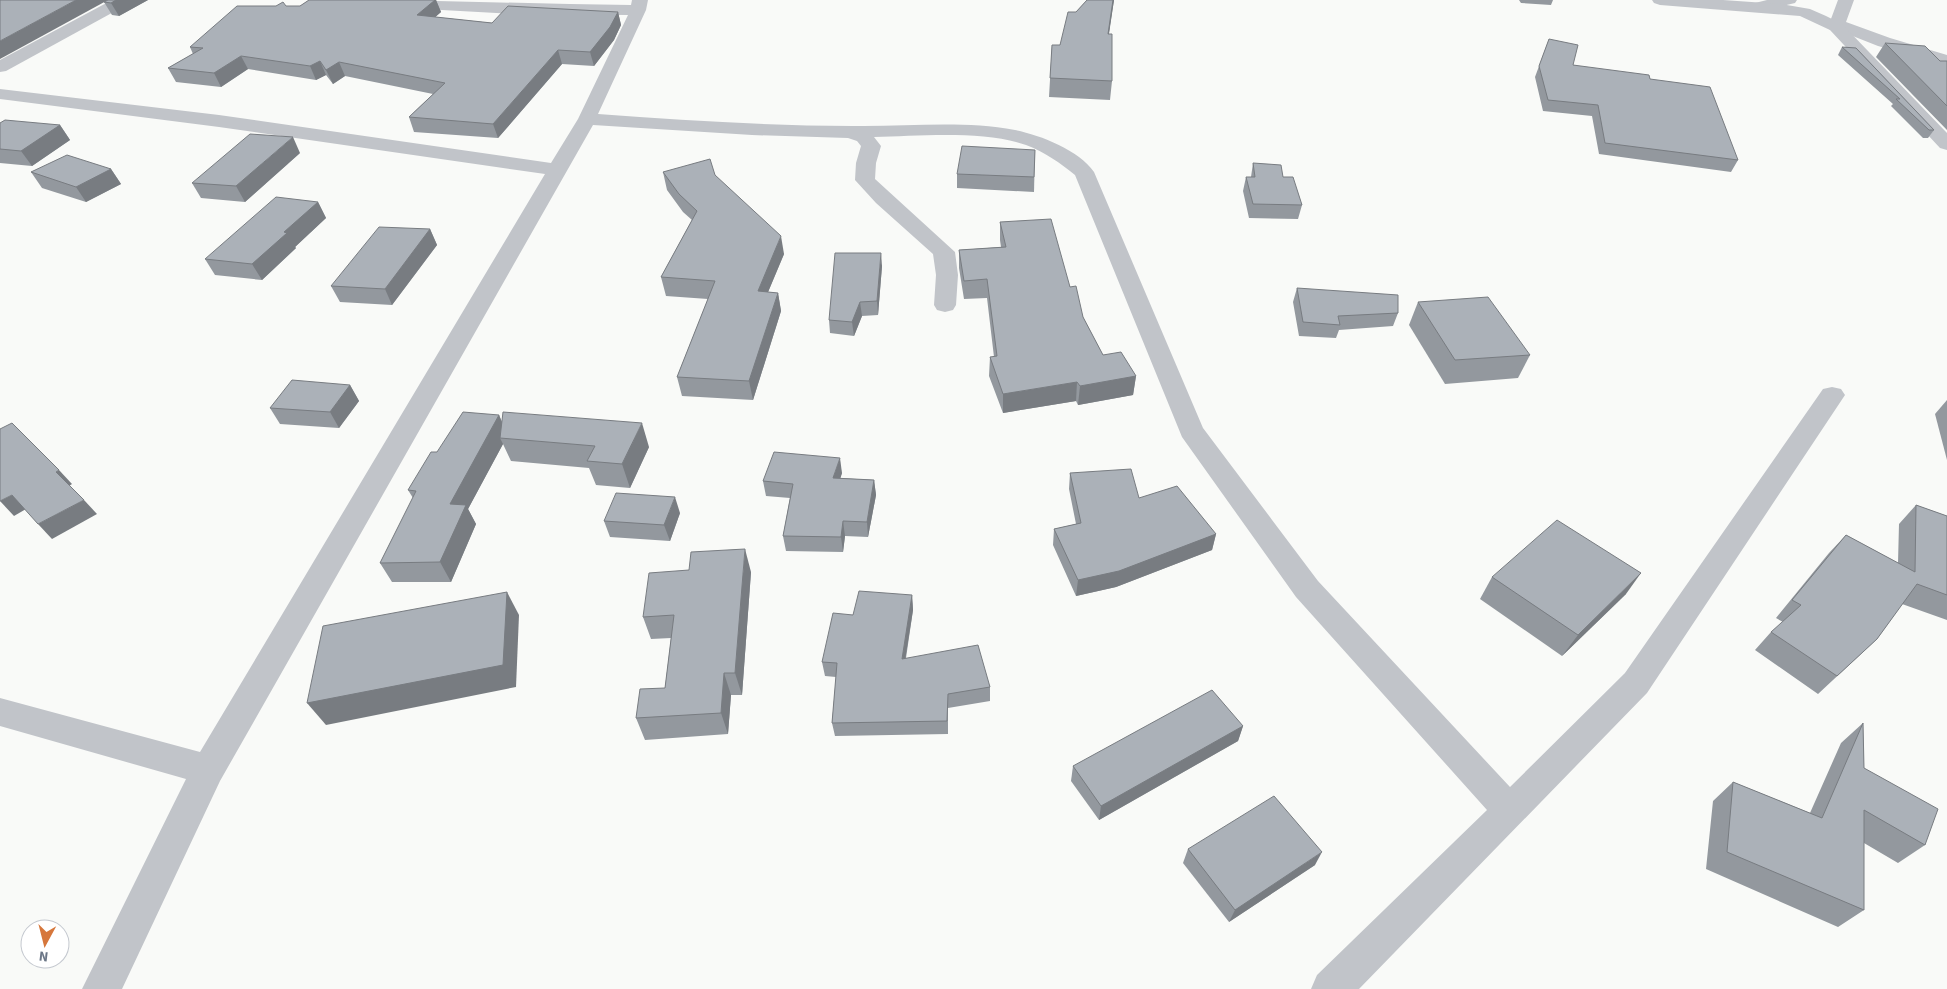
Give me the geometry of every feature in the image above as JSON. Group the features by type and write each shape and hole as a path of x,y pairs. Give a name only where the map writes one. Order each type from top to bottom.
{"street":[{"path":"0,67 124,0"},
{"path":"102,989 208,770 587,119 639,5 513,9 351,0"},
{"path":"1660,0 1804,12 1836,26 1947,60"},
{"path":"1757,7 1789,0"},
{"path":"1836,26 1846,0"},
{"path":"1836,26 1947,144"},
{"path":"0,94 218,121 556,170"},
{"path":"587,119 689,126 851,132 962,131 1015,136 1052,148 1084,172 1191,431 1307,589 1510,811"},
{"path":"851,132 864,137 871,146 866,163 865,180 883,199 944,252 947,275 944,305"},
{"path":"1331,989 1636,683 1832,395"},
{"path":"0,712 208,770"}],"building":[{"path":"0,0 76,0 0,41"},
{"path":"116,0 111,3 104,2"},
{"path":"309,0 435,0 417,15 492,23 508,6 618,12 610,27 590,52 558,50 493,124 409,117 445,83 339,62 326,70 320,61 310,66 241,56 214,73 168,68 203,48 190,47 237,6 276,6 283,2 286,6 300,6"},
{"path":"1087,0 1113,0 1108,34 1112,34 1112,81 1050,78 1052,45 1060,45 1068,12 1076,12"},
{"path":"1549,39 1578,45 1573,65 1649,75 1650,79 1710,87 1738,160 1605,143 1598,105 1548,100 1539,66"},
{"path":"1885,43 1925,46 1940,61 1947,61 1947,106"},
{"path":"1842,47 1856,48 1934,130 1929,130 1896,99 1900,99"},
{"path":"5,120 60,125 21,151 0,149 0,123"},
{"path":"250,134 293,137 236,186 192,183"},
{"path":"962,146 1035,150 1034,177 957,174"},
{"path":"67,155 111,169 76,187 31,172"},
{"path":"710,159 715,175 781,236 758,291 778,293 749,381 677,377 715,281 661,277 697,211 679,194 663,172"},
{"path":"1253,163 1281,165 1283,177 1293,177 1302,205 1253,204 1246,177 1255,177"},
{"path":"276,197 318,202 252,264 205,259"},
{"path":"1051,219 1070,287 1076,286 1083,317 1103,355 1121,352 1136,376 1080,386 1077,382 1003,394 990,357 997,356 987,279 964,281 959,250 1006,247 1000,222"},
{"path":"379,227 430,229 385,289 331,286"},
{"path":"835,253 881,253 877,301 860,302 852,322 829,320"},
{"path":"1297,288 1398,295 1398,313 1338,316 1340,325 1303,322"},
{"path":"1488,297 1530,355 1455,360 1418,302"},
{"path":"292,380 350,385 330,412 270,408"},
{"path":"463,412 499,415 450,504 466,505 440,562 380,563 416,491 408,490 431,452 437,452"},
{"path":"503,412 642,423 622,464 587,461 595,446 500,438"},
{"path":"12,423 59,470 56,472 84,500 38,524 12,495 0,501 0,429"},
{"path":"774,452 840,458 833,478 874,480 867,522 843,521 841,537 783,536 793,484 763,481"},
{"path":"1131,469 1139,498 1177,486 1216,534 1119,571 1078,580 1054,529 1081,523 1070,473"},
{"path":"616,493 675,497 664,525 604,521"},
{"path":"1916,505 1947,516 1947,595 1917,584 1877,639 1837,676 1771,632 1801,605 1792,600 1846,535 1915,572"},
{"path":"1557,520 1641,573 1578,635 1492,577"},
{"path":"745,549 735,673 724,673 721,713 636,718 640,689 665,688 674,615 643,617 649,573 689,570 691,552"},
{"path":"859,591 912,595 902,659 978,645 990,687 948,694 947,721 832,723 837,663 822,662 833,613 853,615"},
{"path":"507,592 503,665 307,703 323,626"},
{"path":"1212,690 1243,726 1101,806 1073,766"},
{"path":"1863,723 1864,768 1938,809 1925,845 1864,810 1864,910 1727,852 1733,782 1822,818"},
{"path":"1274,796 1322,852 1235,910 1188,849"}]}
